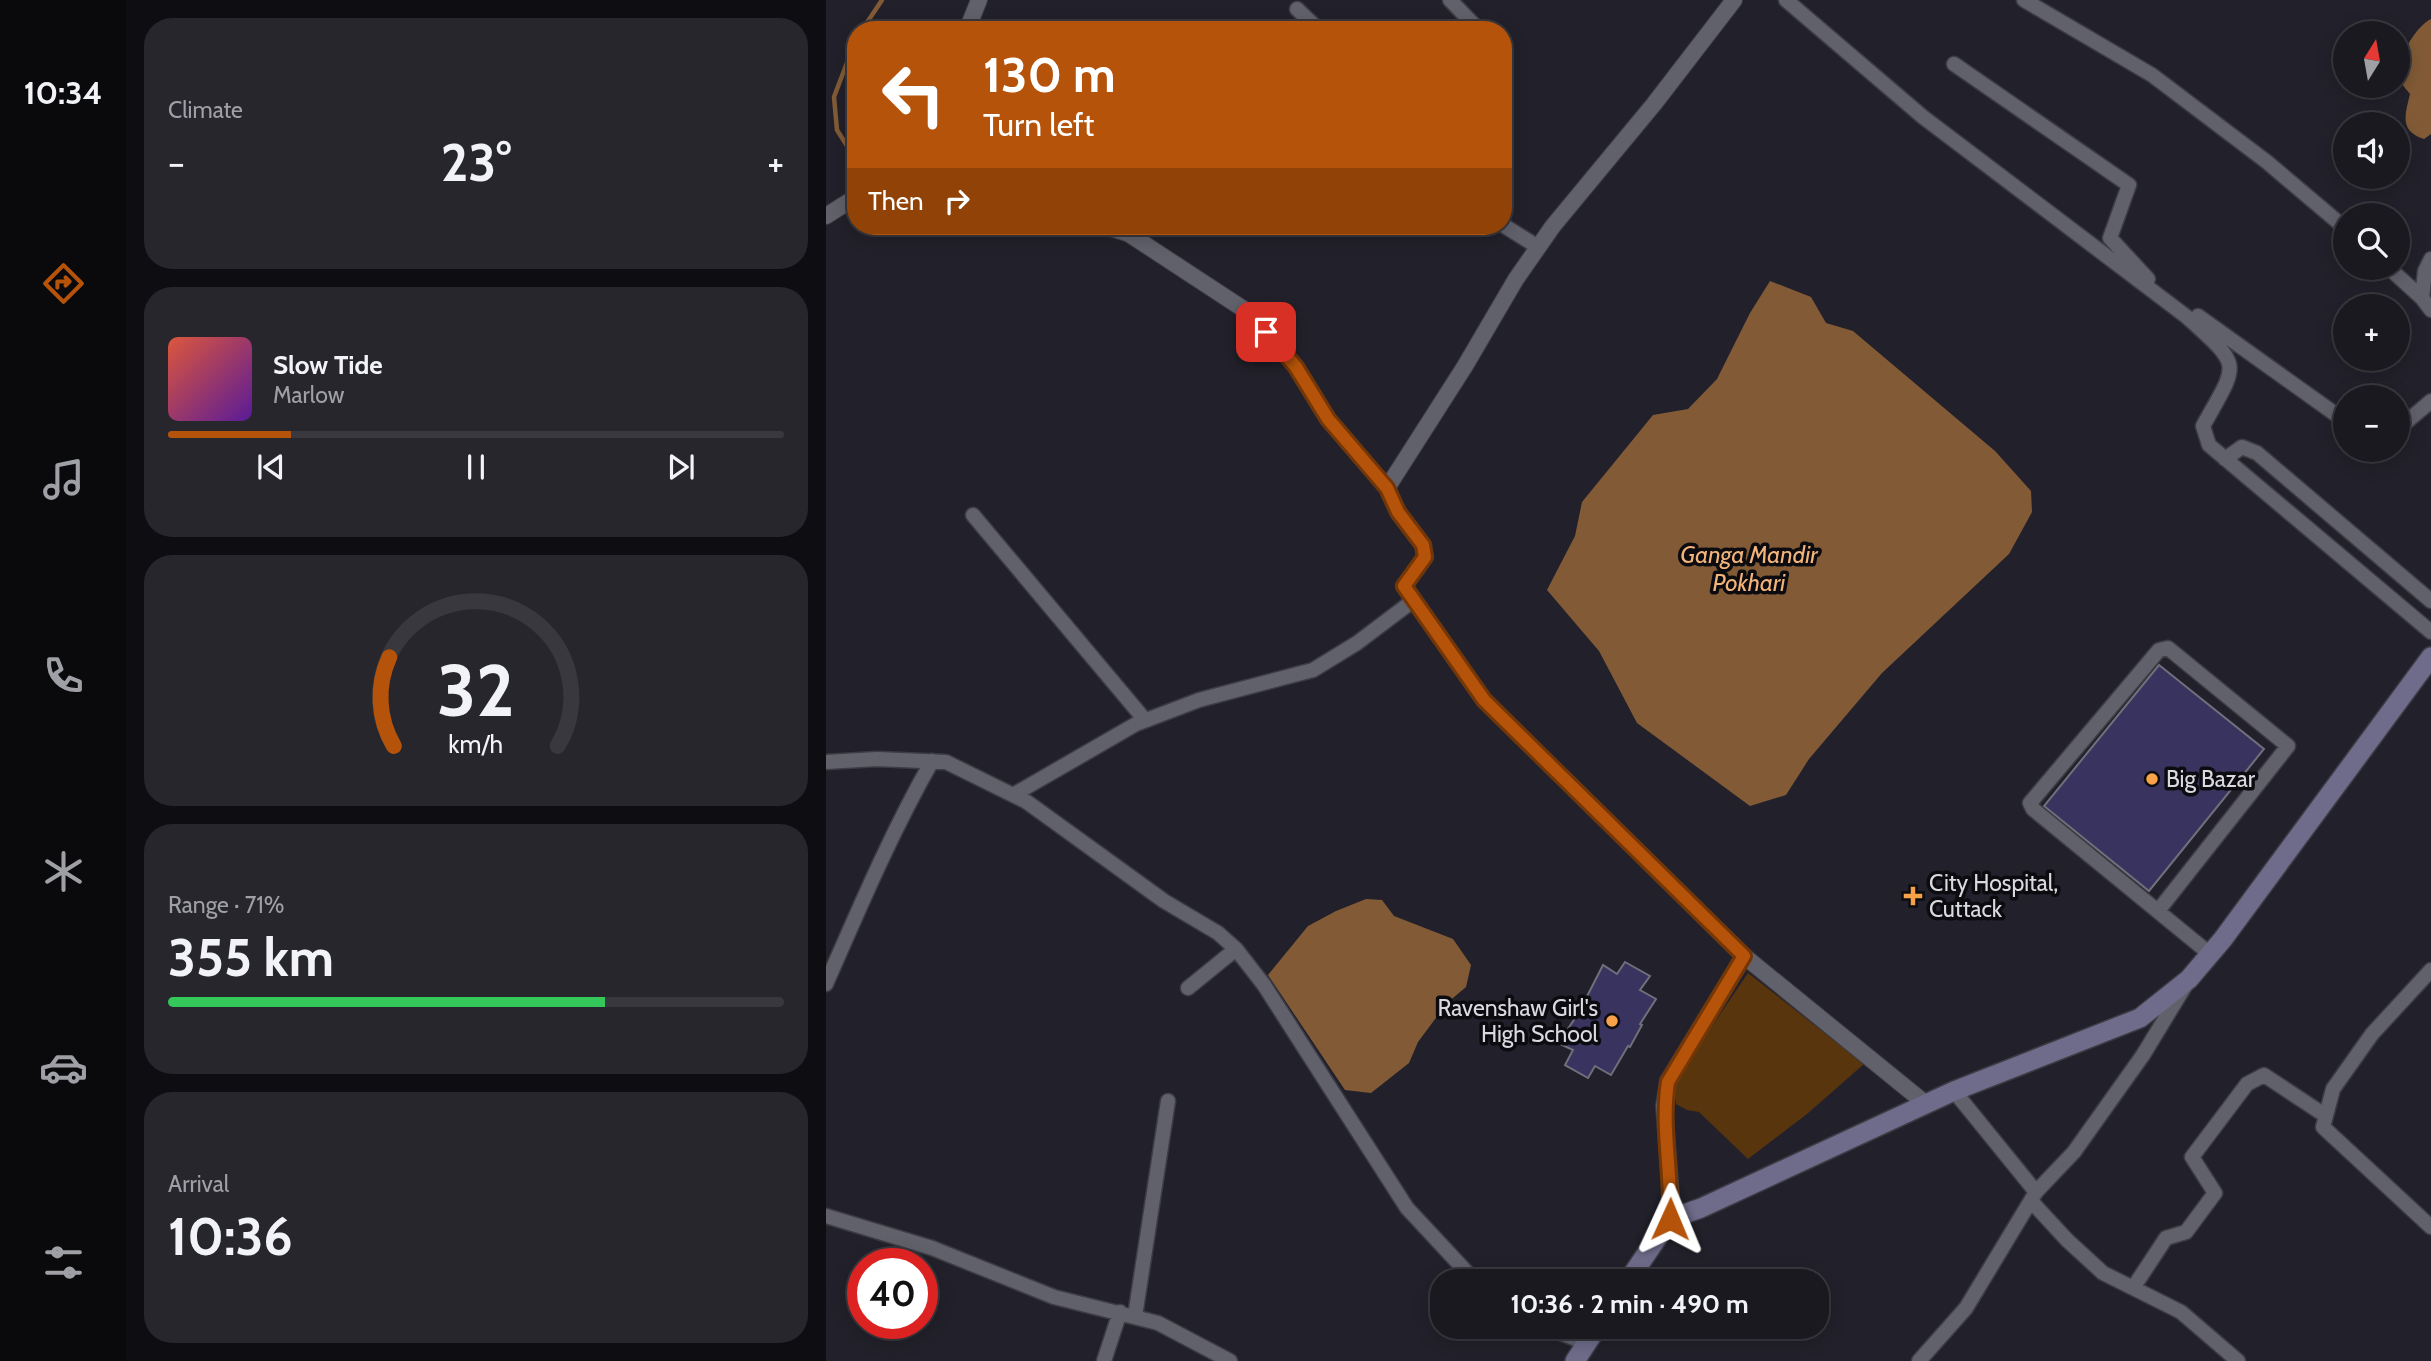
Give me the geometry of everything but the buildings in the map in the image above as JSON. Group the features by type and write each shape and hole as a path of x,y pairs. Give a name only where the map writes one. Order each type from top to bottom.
{"main road":[{"path":"1636,1269 1670,1219 1701,1208 1954,1091 2140,1018 2189,979 2210,954 2431,657"},
{"path":"1575,1361 1589,1339"}],"street":[{"path":"971,21 979,0"},
{"path":"1450,0 1470,21"},
{"path":"1387,488 1538,247 1734,0"},
{"path":"1786,0 1923,117 2187,317 2225,351 2231,364 2230,378 2203,426 2209,445 2431,632"},
{"path":"2024,0 2152,75 2192,103 2333,218"},
{"path":"1297,9 1310,21"},
{"path":"1954,64 2129,185 2109,238 2148,279 2333,413"},
{"path":"826,216 847,203"},
{"path":"1512,231 1538,247"},
{"path":"1131,235 1251,314 1296,367 1328,419 1387,488 1398,512 1423,545 1425,557 1404,586 1484,700 1744,956 1926,1104"},
{"path":"2427,304 2425,271 2431,259"},
{"path":"2402,280 2427,304"},
{"path":"2410,419 2431,401"},
{"path":"2225,459 2242,447 2257,453 2431,601"},
{"path":"973,514 1145,720"},
{"path":"1013,795 1145,720 1199,700 1313,670 1357,643 1414,600"},
{"path":"2158,911 2288,746 2168,648 2159,650 2030,803 2033,809 2210,954"},
{"path":"826,762 877,759 946,762 1027,802 1164,901 1219,933 1236,949 1264,985 1407,1208 1464,1269"},
{"path":"826,984 882,858 932,761"},
{"path":"1188,988 1236,949"},
{"path":"1670,1219 1671,1195 1664,1106 1668,1082 1744,956"},
{"path":"2431,970 2372,1034 2333,1089 2323,1127 2431,1227"},
{"path":"1919,1361 1966,1308 2034,1197 2074,1152 2143,1055 2189,979"},
{"path":"2133,1288 2166,1238 2186,1232 2215,1193 2192,1157 2247,1084 2264,1075 2326,1116"},
{"path":"1954,1091 2067,1240 2103,1273 2181,1312 2238,1361"},
{"path":"1135,1316 1168,1101"},
{"path":"826,1216 932,1248 1054,1297 1158,1323 1230,1361"},
{"path":"1104,1361 1120,1312"},
{"path":"1576,1339 1586,1343"}],"shaded area":[{"path":"1748,973 1864,1064 1807,1114 1748,1159 1699,1112 1676,1104 1673,1084"}],"water":[{"path":"2431,19 2431,134 2424,139 2410,131 2410,112 2407,112 2410,98 2410,42"},
{"name":"Ganga Mandir Pokhari","path":"1770,281 1811,297 1826,323 1853,331 1995,451 2031,491 2032,512 2009,554 1882,673 1809,759 1786,795 1750,806 1637,723 1599,651 1547,590 1575,536 1582,502 1653,415 1688,409 1717,379 1750,313"},
{"path":"1366,899 1382,900 1394,916 1453,939 1471,965 1466,987 1447,1003 1418,1042 1409,1063 1371,1093 1345,1090 1268,975 1308,926"}],"waterway":[{"path":"868,21 882,0"},
{"path":"847,63 834,97 837,130 847,146"}],"place":[{"name":"Big Bazar","path":"2152,779"},
{"name":"City Hospital, Cuttack","path":"1913,896"},
{"name":"Ravenshaw Girl's High School","path":"1612,1021"}],"route":[{"path":"1266,332 1296,367 1328,419 1387,488 1398,512 1423,545 1425,557 1404,586 1484,700 1744,956 1668,1082 1664,1106 1671,1195 1670,1219"}]}
